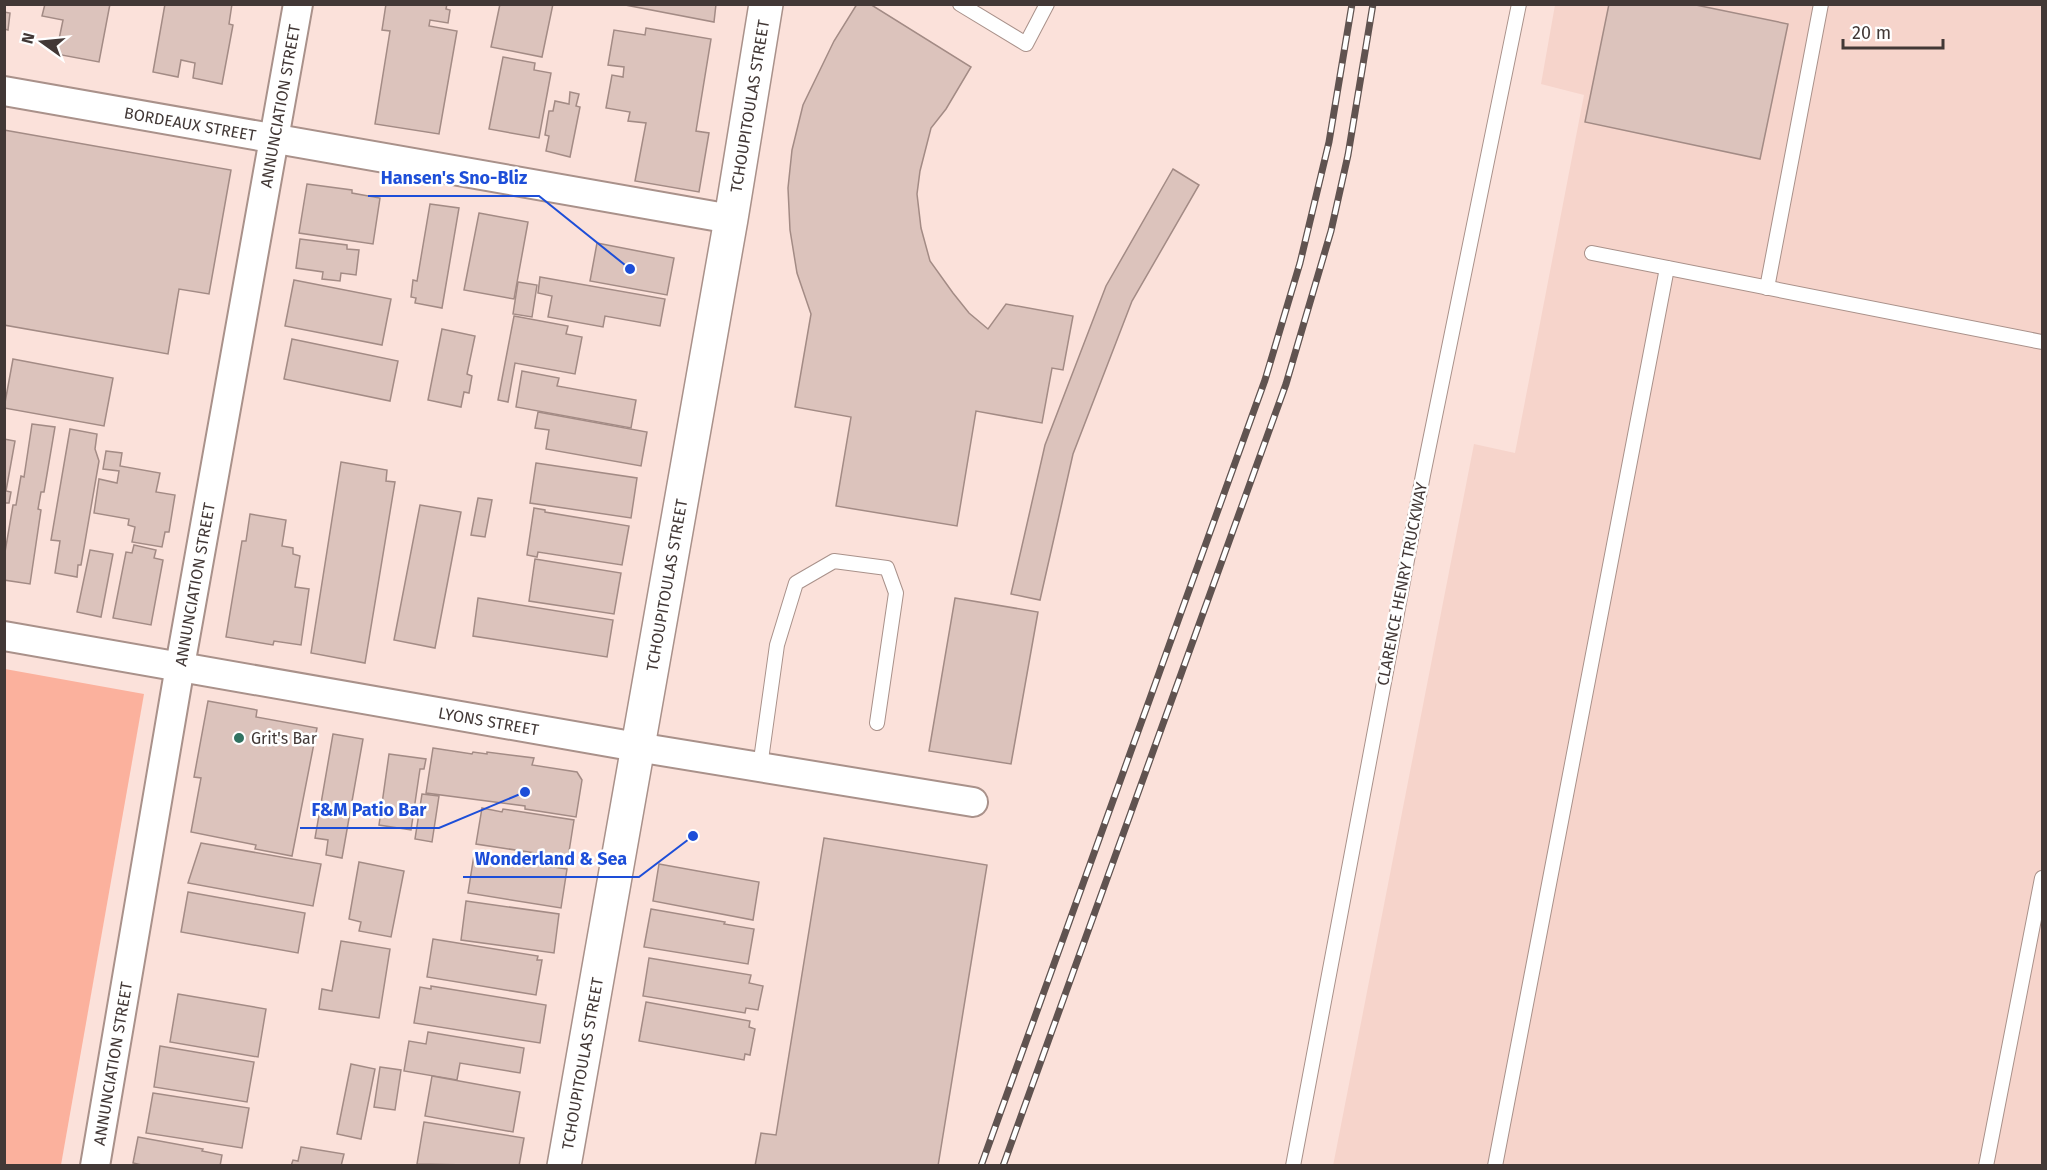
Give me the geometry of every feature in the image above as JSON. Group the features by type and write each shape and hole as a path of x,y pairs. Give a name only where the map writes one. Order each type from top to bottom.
{"street":[{"name":"ANNUNCIATION STREET","path":"95,1166 180,666 298,4"},
{"name":"TCHOUPITOULAS STREET","path":"564,1166 731,219 766,4"},
{"name":"BORDEAUX STREET","path":"4,91 731,219"},
{"name":"LYONS STREET","path":"4,636 637,747 973,802"}],"lane":[{"path":"960,4 1026,44 1047,4"},
{"name":"CLARENCE HENRY TRUCKWAY","path":"1293,1166 1423,475 1519,4"},
{"path":"1767,288 1821,4"},
{"path":"1592,253 2043,342"},
{"path":"1495,1166 1667,268"},
{"path":"760,767 777,645 796,583 834,561 886,568 896,594 878,723"},
{"path":"1986,1166 2043,878"}],"shaded area":[{"path":"1555,5 2042,5 2042,1165 1333,1166 1474,444 1515,453 1584,95 1541,84"},
{"path":"5,669 144,694 61,1165 5,1165"}],"building":[{"path":"45,4 110,4 99,62 56,54 63,20 42,16"},
{"path":"165,4 232,4 229,24 233,25 222,84 193,78 195,63 181,60 178,77 153,72"},
{"path":"386,4 447,4 446,9 450,10 448,23 430,20 429,26 457,31 439,134 375,124 390,31 382,30"},
{"path":"500,4 553,4 542,57 491,47"},
{"path":"620,4 716,4 714,22"},
{"path":"857,4 870,4 971,67 946,109 931,128 920,171 917,194 921,228 930,261 969,313 988,329 1006,304 1073,316 1063,370 1052,368 1042,423 976,411 957,526 836,506 851,417 795,407 811,314 797,273 790,230 788,188 792,150 803,105 834,41"},
{"path":"1609,4 1691,4 1788,24 1760,159 1585,122"},
{"path":"4,12 10,13 8,30 4,29"},
{"path":"646,28 711,39 696,131 709,133 699,192 635,181 646,123 628,121 630,112 606,108 612,75 623,77 624,67 608,65 614,30 645,35"},
{"path":"503,57 535,63 534,70 551,73 539,138 489,129"},
{"path":"570,92 579,94 576,106 580,107 570,157 546,151 549,136 545,135 549,111 553,111 555,101 569,104"},
{"path":"4,130 231,170 209,294 179,289 168,354 4,325"},
{"path":"1173,169 1199,185 1132,301 1073,454 1040,600 1011,594 1045,445 1106,286"},
{"path":"307,184 352,190 352,193 380,198 373,244 299,233"},
{"path":"430,204 459,208 442,308 415,303 416,298 411,297 413,280 417,281"},
{"path":"479,213 528,222 514,299 464,290"},
{"path":"300,239 347,245 347,249 359,250 356,275 341,273 340,281 322,279 323,272 296,268"},
{"path":"597,243 674,258 667,295 590,281"},
{"path":"540,277 665,299 660,326 605,316 603,327 548,317 552,296 538,293"},
{"path":"294,280 391,299 382,345 285,326"},
{"path":"518,282 537,285 532,317 513,314"},
{"path":"514,316 568,326 566,334 582,337 575,374 515,363 508,402 498,400"},
{"path":"442,329 475,336 467,374 472,376 469,393 464,392 461,407 428,400"},
{"path":"292,339 398,361 390,401 284,379"},
{"path":"13,359 113,378 104,426 4,408"},
{"path":"522,371 559,378 557,386 636,400 631,428 516,407"},
{"path":"538,412 647,432 641,466 546,449 549,430 535,428"},
{"path":"32,424 55,427 44,492 41,492 38,509 41,510 30,584 4,580 4,558 13,505 16,505 21,476 24,477"},
{"path":"70,429 97,434 95,449 99,461 77,577 55,573 60,541 51,540"},
{"path":"4,439 15,441 6,491 11,492 9,503 4,503"},
{"path":"106,451 122,453 120,466 160,473 156,492 175,495 169,532 165,532 162,547 132,542 135,527 128,525 129,519 94,513 99,479 117,483 119,471 103,469"},
{"path":"341,462 387,470 386,481 395,482 365,663 311,653"},
{"path":"536,463 637,478 631,518 530,503"},
{"path":"478,498 492,500 485,537 471,535"},
{"path":"420,505 461,512 435,648 394,640"},
{"path":"534,508 545,510 545,512 629,526 622,565 538,552 537,557 527,555"},
{"path":"250,514 286,520 282,546 293,548 293,554 300,556 295,587 309,589 301,645 274,641 273,645 226,637 242,541 246,541"},
{"path":"134,545 156,550 154,558 163,560 151,625 113,618 126,552 132,553"},
{"path":"90,550 113,554 101,617 77,612"},
{"path":"535,559 621,573 614,614 529,601"},
{"path":"478,598 613,620 607,657 473,636"},
{"path":"955,598 1038,612 1011,764 929,751"},
{"path":"208,701 257,710 256,717 317,728 292,856 255,849 256,845 191,832 201,778 194,777"},
{"path":"333,734 363,739 342,858 326,855 328,840 315,838"},
{"path":"433,748 472,754 473,752 487,754 487,752 534,758 532,765 577,772 582,780 576,817 525,809 525,806 426,793"},
{"path":"389,754 426,759 424,769 420,769 411,830 379,825"},
{"path":"422,794 439,796 432,842 415,839"},
{"path":"482,808 574,820 568,858 476,844"},
{"path":"824,838 987,865 938,1166 755,1166 761,1133 776,1135"},
{"path":"201,843 321,864 313,906 188,883"},
{"path":"474,855 567,869 561,908 468,893"},
{"path":"359,862 404,871 391,937 359,931 361,922 349,919"},
{"path":"659,864 759,882 753,920 653,901"},
{"path":"188,892 305,913 298,953 181,932"},
{"path":"466,901 559,914 554,953 461,940"},
{"path":"651,909 754,929 748,964 644,947"},
{"path":"433,939 538,956 537,960 542,960 536,995 427,977"},
{"path":"341,941 390,949 379,1018 319,1009 322,989 332,991"},
{"path":"649,958 751,975 749,983 763,986 758,1010 746,1008 745,1013 643,996"},
{"path":"431,986 546,1005 540,1043 414,1023 420,987 431,989"},
{"path":"178,994 266,1009 258,1057 170,1042"},
{"path":"646,1002 750,1021 749,1027 755,1029 750,1055 745,1054 744,1060 639,1041"},
{"path":"428,1032 524,1048 520,1073 460,1063 457,1080 404,1071 409,1041 426,1044"},
{"path":"160,1046 254,1062 247,1102 154,1087"},
{"path":"351,1064 375,1069 361,1139 337,1134"},
{"path":"380,1067 401,1070 395,1110 374,1107"},
{"path":"432,1076 520,1092 513,1132 425,1116"},
{"path":"153,1093 249,1108 242,1148 146,1133"},
{"path":"424,1122 524,1138 519,1166 417,1164"},
{"path":"138,1137 203,1149 202,1151 222,1155 220,1166 146,1166 133,1163"},
{"path":"301,1147 344,1154 341,1166 291,1166 293,1160 298,1161"}],"railway":[{"path":"981,1166 1265,380 1300,263 1329,142 1352,4"},
{"path":"1003,1166 1286,384 1331,231 1348,155 1373,4"}],"place":[{"name":"Hansen's Sno-Bliz","path":"630,269"},
{"name":"Grit's Bar","path":"239,738"},
{"name":"F&M Patio Bar","path":"525,792"},
{"name":"Wonderland & Sea","path":"693,836"}]}
